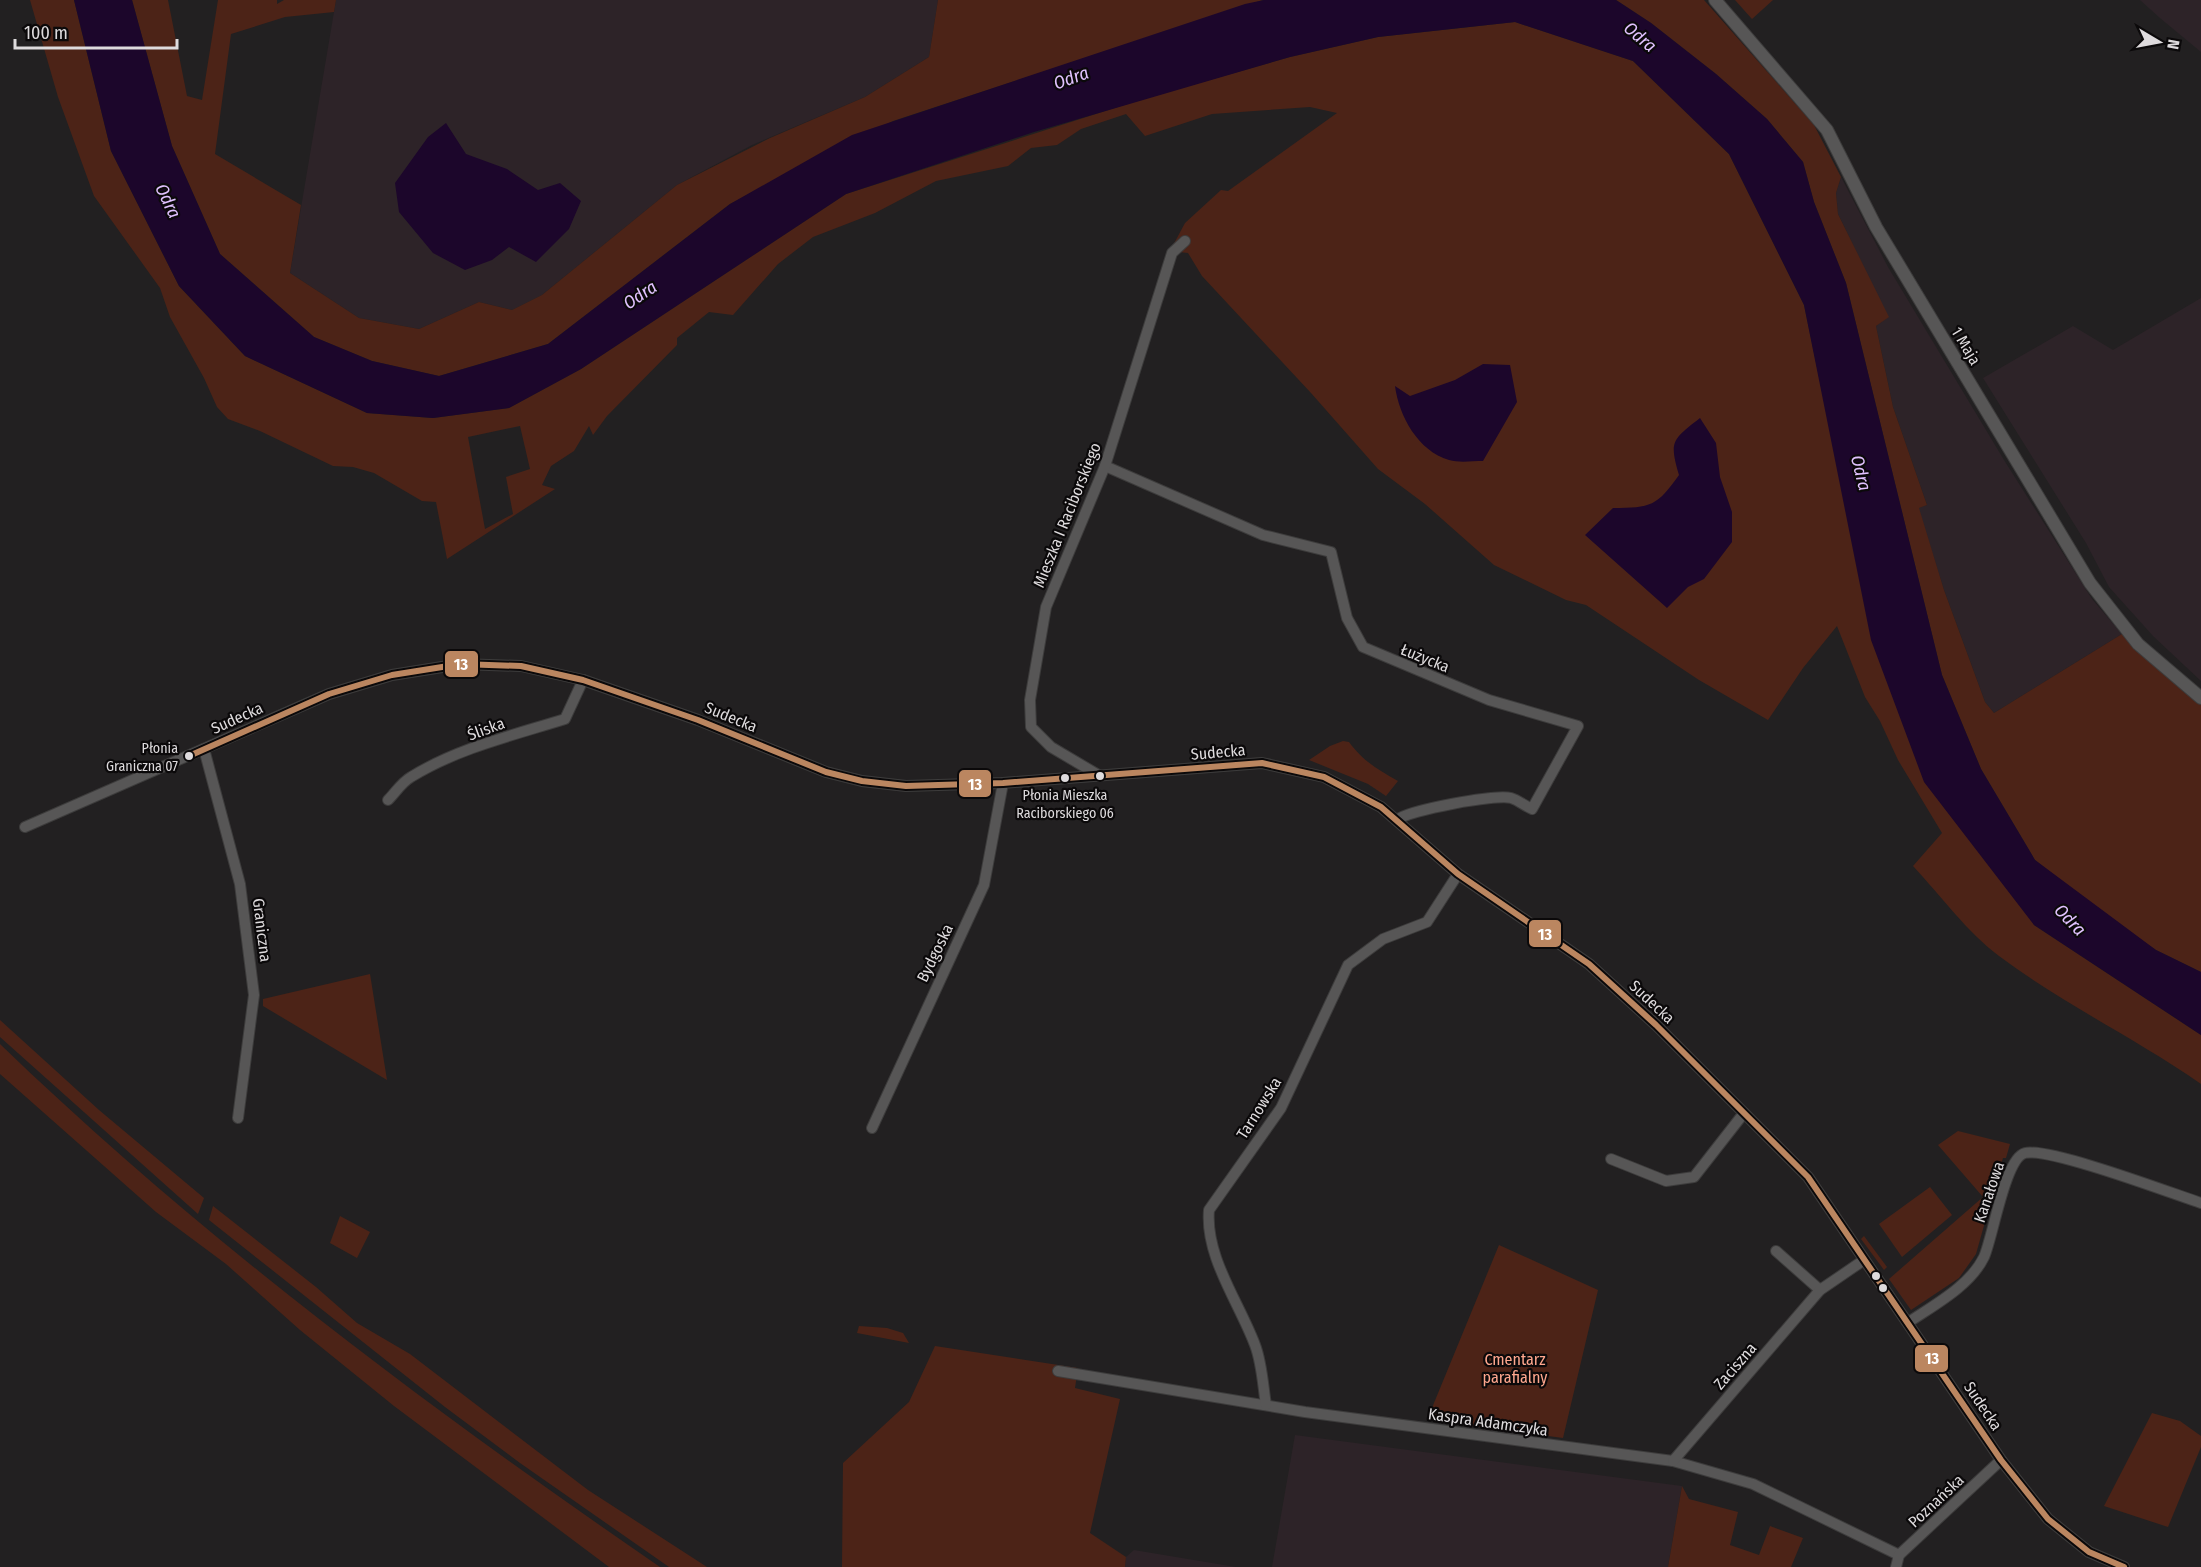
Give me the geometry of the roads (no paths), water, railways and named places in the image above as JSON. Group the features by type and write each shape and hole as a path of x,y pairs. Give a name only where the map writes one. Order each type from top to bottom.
{"street":[{"name":"1 Maja","path":"1715,0 1827,130 1876,227 2090,583 2139,644 2201,698"},
{"name":"Mieszka I Raciborskiego","path":"1100,776 1051,747 1031,727 1030,699 1046,607 1105,466 1172,253 1185,241"},
{"name":"Łużycka","path":"1105,466 1263,535 1331,552 1347,618 1364,647 1489,700 1578,726 1532,809 1509,798 1442,806 1402,816 1397,820"},
{"name":"Sudecka","path":"25,827 329,694 392,675 461,664 521,666 583,680 699,720 826,772 862,781 906,786 1003,783 1262,763 1324,777 1381,807 1458,874 1590,964 1744,1113 1808,1177 2001,1460 2048,1519 2089,1552 2124,1567"},
{"name":"Śliska","path":"388,800 409,778 442,761 498,739 565,719 583,680"},
{"name":"Graniczna","path":"204,749 240,884 254,995 237,1118"},
{"name":"Bydgoska","path":"872,1128 984,885 1003,783"},
{"name":"Tarnowska","path":"1266,1405 1256,1347 1213,1249 1208,1223 1209,1210 1281,1108 1348,965 1383,939 1427,922 1458,874"},
{"path":"1611,1159 1666,1181 1694,1177 1744,1113"},
{"name":"Kanałowa","path":"1909,1322 1952,1292 1984,1257 2010,1170 2018,1156 2026,1152 2040,1153 2108,1172 2201,1203"},
{"path":"1776,1251 1820,1290"},
{"name":"Zaciszna","path":"1673,1461 1820,1290 1864,1260"},
{"name":"Kaspra Adamczyka","path":"1058,1371 1266,1405 1673,1461 1753,1484 1899,1555"},
{"name":"Poznańska","path":"1899,1555 2001,1460"},
{"path":"1896,1567 1899,1555"}],"water":[{"name":"Odra","path":"74,0 132,0 172,146 220,254 314,337 372,361 439,376 548,344 730,204 852,135 1245,4 1264,0 1616,0 1651,23 1716,74 1767,119 1803,162 1814,202 1846,283 1942,675 1981,769 2035,860 2156,950 2201,972 2201,1035 2034,925 1924,782 1871,640 1804,305 1729,154 1633,61 1515,22 1378,37 1290,57 1034,132 846,194 581,369 509,408 433,418 367,413 245,356 179,286 111,151"},
{"path":"446,123 466,154 507,169 538,190 560,183 581,201 569,229 536,262 509,247 492,260 465,270 433,253 399,212 395,183 428,137"},
{"path":"1483,364 1510,365 1517,402 1483,461 1449,460 1428,449 1419,441 1401,409 1395,386 1410,396 1455,380"},
{"path":"1700,418 1716,443 1720,477 1732,512 1732,542 1704,579 1688,587 1667,608 1585,535 1613,508 1645,506 1665,493 1679,475 1674,455 1675,442"}],"place":[{"name":"Płonia Graniczna 07","path":"189,756"},
{"name":"Płonia Mieszka Raciborskiego 06","path":"1065,778"}],"park label":[{"name":"Cmentarz parafialny","path":"1515,1368"}]}
